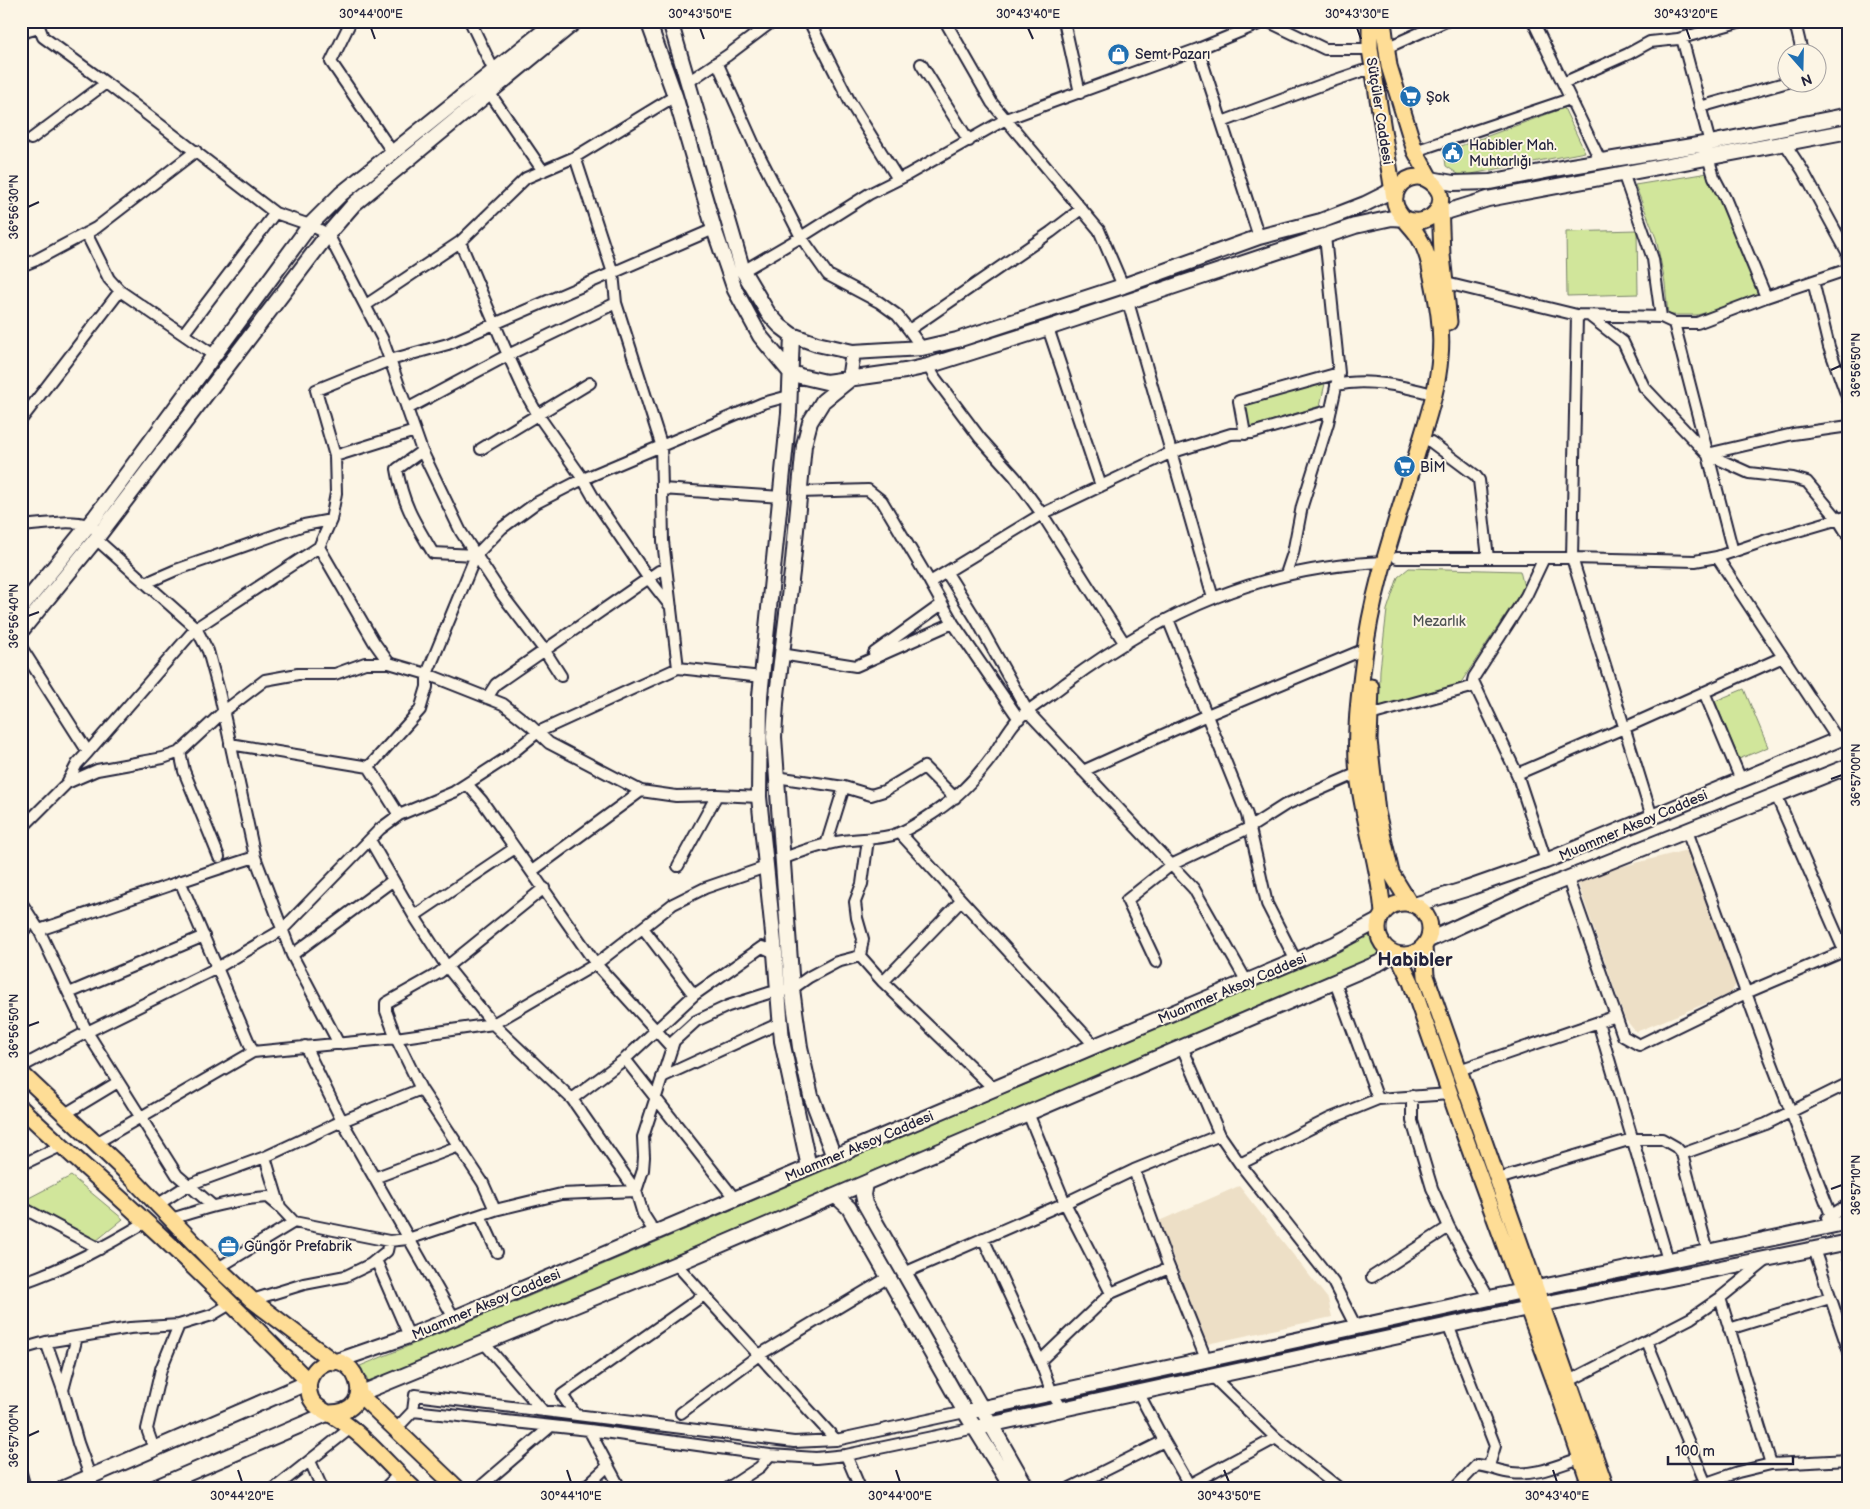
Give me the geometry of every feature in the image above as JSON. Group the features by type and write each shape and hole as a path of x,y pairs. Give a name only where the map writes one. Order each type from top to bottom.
{"main road":[{"name":"Sütçüler Caddesi","path":"1370,21 1370,49 1397,191"},
{"name":"Sütçüler Caddesi","path":"1383,21 1389,66 1415,151 1429,180"},
{"path":"1426,943 1412,954 1396,954 1387,949 1380,938 1378,932 1382,893 1358,773 1358,735 1365,649 1372,607 1391,560 1431,442 1445,387 1450,358 1449,310 1442,255 1437,188 1429,180 1417,177 1397,191 1396,208 1421,242 1429,260 1439,311 1440,357 1433,394 1391,560 1374,658 1368,740 1376,812 1391,873 1412,904 1423,911 1428,917 1431,932 1426,943 1426,976 1543,1304 1606,1488"},
{"path":"1405,220 1420,223 1438,211"},
{"path":"1381,917 1395,905 1412,904"},
{"path":"1396,954 1411,982 1558,1388 1591,1488"},
{"path":"21,1073 96,1143 218,1268 252,1300 334,1362"},
{"path":"21,1108 232,1303 309,1382"},
{"path":"329,1413 344,1411 351,1407 359,1394 358,1379 354,1372 342,1363 334,1362 315,1370 309,1382 310,1398 321,1410 352,1427 414,1488"},
{"path":"359,1394 457,1488"}],"street":[{"path":"351,21 331,62 392,152"},
{"path":"470,21 494,71"},
{"path":"21,608 88,525 215,356 310,225 341,194 556,21"},
{"path":"21,631 98,536 328,234 354,204 576,21"},
{"path":"636,21 654,38"},
{"path":"648,21 675,96 714,229 735,290 760,336 790,371 800,376 826,382 905,372 1048,328 1355,226 1392,218 1405,220"},
{"path":"688,82 773,21"},
{"path":"809,21 850,102 898,179"},
{"path":"945,21 992,103 1099,230 1128,302 1213,598"},
{"path":"1064,21 1080,93"},
{"path":"743,272 801,238 869,194 1006,119 1198,50 1267,21 1325,48 1370,49"},
{"path":"1386,48 1446,21"},
{"path":"1533,21 1601,162"},
{"path":"1563,83 1650,42 1682,38 1742,21"},
{"path":"1792,21 1800,42"},
{"path":"1840,21 1849,24"},
{"path":"21,33 38,25 43,38 106,83 275,213 310,225 328,234 382,338 422,451 461,532 503,596 562,676"},
{"path":"672,26 743,272 768,313 780,326 792,335 817,344 853,352 922,348 992,330 1123,286 1259,237 1321,221 1397,191"},
{"path":"1682,38 1710,143"},
{"path":"1198,50 1264,256"},
{"path":"718,62 756,149 801,238 828,275 879,302 897,315 922,348"},
{"path":"921,64 969,140"},
{"path":"1222,122 1362,71 1374,71"},
{"path":"31,139 106,83"},
{"path":"1700,108 1778,85"},
{"path":"489,92 543,171"},
{"path":"366,305 460,242 526,178 575,157 675,96"},
{"path":"1415,151 1570,98"},
{"path":"1429,180 1453,183 1490,182 1566,167 1710,143 1849,115"},
{"path":"1438,211 1488,199 1849,131"},
{"path":"1446,283 1577,315 1591,317 1661,317 1674,323 1697,323 1849,269 1847,252 1812,187 1784,142"},
{"path":"21,266 96,228 196,151"},
{"path":"575,157 612,273 616,304 661,444 663,541 678,668"},
{"path":"1708,157 1714,177 1729,206 1766,297"},
{"path":"1624,173 1653,258 1661,317"},
{"path":"910,330 1081,209"},
{"path":"184,333 275,213"},
{"path":"21,829 66,784 77,764 196,628 318,547 331,520 336,493 335,456 316,390 390,360 448,344 714,229"},
{"path":"86,233 109,279 120,291 215,356"},
{"path":"1286,574 1293,553 1302,506 1328,423 1339,373 1325,236"},
{"path":"460,242 508,355 538,415 649,579 671,608"},
{"path":"1813,281 1829,347 1849,402"},
{"path":"21,420 25,408 120,291"},
{"path":"407,409 508,355 616,304"},
{"path":"1577,315 1572,558 1652,817"},
{"path":"1591,317 1623,342 1644,386 1707,454 1749,473 1793,478 1808,482 1838,518 1849,537"},
{"path":"1674,323 1733,552"},
{"path":"1048,328 1101,486"},
{"path":"792,335 781,497 762,677 759,797 782,1041 809,1168"},
{"path":"834,1157 811,1096 800,1047 792,989 776,776 775,712 792,572 804,446 810,422 824,401 849,380 853,352"},
{"path":"928,366 934,378 980,438 1015,477 1042,514 1125,644"},
{"path":"1245,434 1239,401 1339,373"},
{"path":"480,449 590,383"},
{"path":"1336,385 1374,384 1397,386 1433,394"},
{"path":"369,767 420,710 427,687 427,674 476,555 502,528 536,503 583,479 661,444 763,403 789,396"},
{"path":"930,582 1042,514 1170,453 1231,434 1252,433 1331,410"},
{"path":"1707,454 1793,434 1849,426"},
{"path":"335,456 415,431"},
{"path":"1431,442 1479,480 1488,558"},
{"path":"422,451 397,469 408,511 432,553 476,555"},
{"path":"662,489 781,497"},
{"path":"799,492 868,490 882,501 952,623 1019,718"},
{"path":"96,1143 253,1052 396,1038 493,1024 596,964 673,904 705,888 766,867 782,859 826,845 900,833 937,811 954,798 986,765 1019,718 1089,666 1168,619 1213,598 1286,574 1352,563 1391,560 1572,558 1695,561 1717,558 1849,516"},
{"path":"146,583 176,570 295,528 331,520"},
{"path":"21,526 73,523 88,525 146,583 196,628 208,651 255,857 292,955 338,1044"},
{"path":"318,547 374,642 389,663"},
{"path":"1544,558 1526,596 1474,676 1473,681 1517,774 1546,861"},
{"path":"1717,558 1783,657 1843,738"},
{"path":"487,698 496,684 659,571 666,569"},
{"path":"946,573 976,619 1028,712 1194,889 1247,982"},
{"path":"856,666 942,604"},
{"path":"1168,619 1246,815 1267,904 1296,961"},
{"path":"781,654 856,666 952,623"},
{"path":"21,648 88,752"},
{"path":"1083,771 1207,715 1365,649"},
{"path":"1517,774 1783,657"},
{"path":"66,784 97,770 163,758 180,752 223,712 265,680 298,674 335,674 365,663 389,663 427,674 502,704 549,743 642,791 676,796 717,794 759,797"},
{"path":"21,1067 217,968 282,930 380,829 399,815 454,792 505,758 538,732 678,668 762,677"},
{"path":"1370,715 1475,686"},
{"path":"1704,692 1741,780"},
{"name":"Muammer Aksoy Caddesi","path":"1412,904 1466,890 1546,861 1843,738"},
{"path":"230,744 369,767 399,815"},
{"path":"180,752 184,771 219,857"},
{"name":"Muammer Aksoy Caddesi","path":"1426,943 1568,879 1849,766"},
{"path":"776,776 844,787 871,794 884,791 924,767 954,798"},
{"path":"1156,962 1127,900 1171,864 1249,828 1285,805 1358,773"},
{"path":"467,784 482,801 596,964 672,1048"},
{"path":"826,845 844,787"},
{"path":"532,871 642,791"},
{"path":"678,866 717,794"},
{"path":"1776,795 1846,950 1849,962"},
{"path":"1688,831 1790,1112 1831,1215"},
{"path":"900,833 1095,1046"},
{"path":"860,956 863,939 857,918 856,902 862,884 868,839"},
{"path":"370,840 392,881 447,967 493,1024 572,1099 636,1191 643,1214 655,1233"},
{"path":"414,916 515,848"},
{"path":"21,933 36,926 118,904 180,881 255,857"},
{"path":"1568,879 1623,1036 1639,1045 1746,993 1846,950"},
{"path":"180,881 253,1052"},
{"path":"292,955 392,881"},
{"path":"495,1210 483,1183 422,1089 396,1038 386,1011 386,1003 439,973 544,888"},
{"path":"883,982 962,901"},
{"path":"21,902 36,926 70,993 87,1032 176,1176 213,1206"},
{"name":"Muammer Aksoy Caddesi","path":"334,1362 454,1318 1247,982 1335,944 1381,917"},
{"path":"643,928 694,995"},
{"path":"70,993 204,936"},
{"path":"572,1099 625,1059 694,995 762,947 775,953"},
{"path":"359,1394 676,1264 1335,982 1396,954"},
{"path":"860,956 883,982 994,1089"},
{"path":"636,1191 643,1170 643,1137 674,1041 696,1021 728,1006 792,989 809,977 837,962 860,956"},
{"path":"1335,982 1378,1099"},
{"path":"1459,1070 1616,1016"},
{"path":"1598,1022 1668,1260"},
{"path":"662,1077 780,1023"},
{"path":"305,1046 342,1122 454,1318"},
{"path":"1182,1047 1220,1135 1240,1164 1333,1282 1356,1327"},
{"path":"625,1059 656,1096 735,1199"},
{"path":"65,1114 118,1082"},
{"path":"1682,1154 1766,1124 1849,1083"},
{"path":"157,1205 188,1185 265,1157 342,1122 422,1089"},
{"path":"1240,1164 1329,1120 1378,1099 1450,1094"},
{"path":"1412,1096 1412,1121 1432,1188 1448,1227 1488,1298"},
{"path":"1028,1113 1065,1203 1111,1293"},
{"path":"904,1273 1065,1203 1134,1170 1220,1135"},
{"path":"1498,1179 1632,1139 1662,1139 1676,1147 1682,1154 1708,1252"},
{"path":"21,1166 60,1146"},
{"path":"374,1178 459,1146"},
{"path":"265,1157 280,1207"},
{"path":"1134,1170 1169,1268 1212,1376 1276,1438 1337,1487"},
{"path":"865,1183 864,1204 1027,1488"},
{"path":"171,1219 213,1206 250,1198 268,1197 294,1222 390,1241 408,1239 495,1210 561,1194 636,1191"},
{"path":"836,1196 849,1208 965,1412 1012,1488"},
{"path":"1569,1381 1692,1318 1769,1258 1849,1204"},
{"path":"21,1207 100,1249"},
{"path":"480,1215 497,1252"},
{"path":"21,1283 40,1277 100,1249 146,1222"},
{"path":"218,1268 294,1222"},
{"path":"1537,1288 1849,1222"},
{"path":"1372,1277 1448,1227"},
{"path":"1810,1230 1814,1249 1830,1298 1847,1340 1849,1352"},
{"path":"983,1238 1040,1361 1052,1393 1062,1409"},
{"path":"252,1300 304,1284 346,1276 376,1260 387,1251 390,1241"},
{"path":"1543,1304 1847,1242 1849,1258"},
{"path":"376,1260 409,1336"},
{"path":"676,1264 836,1440"},
{"path":"1040,1361 1111,1293 1169,1268"},
{"path":"681,1413 759,1355 889,1277"},
{"path":"396,1430 413,1411 415,1395 794,1442 836,1440 1522,1291"},
{"path":"575,1414 562,1395 704,1295"},
{"path":"1720,1298 1770,1464"},
{"path":"1729,1329 1830,1298"},
{"path":"21,1349 77,1336 130,1328 179,1325 212,1315 232,1303"},
{"path":"413,1411 589,1430 770,1454 816,1458 846,1455 975,1428 1528,1308"},
{"path":"154,1449 147,1429 160,1369 179,1325"},
{"path":"1448,1325 1495,1446 1490,1466"},
{"path":"63,1390 77,1336"},
{"path":"46,1342 90,1476"},
{"path":"1647,1342 1705,1482"},
{"path":"484,1343 543,1410"},
{"path":"64,1488 309,1382"},
{"path":"1138,1392 1188,1487 1276,1438"},
{"path":"154,1488 329,1413"},
{"path":"275,1488 352,1427"},
{"path":"479,1488 550,1427"},
{"path":"589,1430 620,1488"},
{"path":"1070,1488 1164,1442"},
{"path":"728,1488 760,1467 770,1454"},
{"path":"846,1455 859,1487"},
{"path":"1455,1488 1477,1465 1490,1466 1510,1473 1533,1473 1581,1458"},
{"path":"1692,1488 1705,1482 1770,1464 1849,1460"},
{"path":"310,1461 322,1488"},
{"path":"584,1488 608,1466"},
{"path":"21,1473 25,1488"},
{"path":"385,1488 399,1474"}],"shaded area":[{"path":"1687,850 1736,984 1731,993 1636,1032 1625,1019 1578,883 1616,868"},
{"path":"1239,1186 1328,1299 1332,1317 1207,1344 1159,1221"}],"green space":[{"path":"1564,108 1585,152 1461,176 1446,166 1444,152"},
{"path":"1708,173 1760,295 1731,306 1697,315 1668,315 1665,283 1656,238 1635,185"},
{"path":"1637,230 1638,294 1567,296 1566,232"},
{"path":"1326,379 1320,406 1250,427 1243,402"},
{"name":"Mezarlık","path":"1409,568 1520,571 1524,587 1456,690 1379,709 1380,670 1387,610 1398,577"},
{"path":"1744,689 1768,747 1739,759 1715,701"},
{"path":"1369,935 1381,956 370,1385 360,1366 513,1303 1069,1066"},
{"path":"71,1176 123,1219 96,1241 23,1201"}],"place":[{"name":"Semt Pazarı","path":"1119,54"},
{"name":"Şok","path":"1410,97"},
{"name":"Habibler Mah. Muhtarlığı","path":"1453,153"},
{"name":"BİM","path":"1404,467"},
{"name":"Güngör Prefabrik","path":"228,1246"}],"district":[{"name":"Habibler","path":"1415,959"}]}
